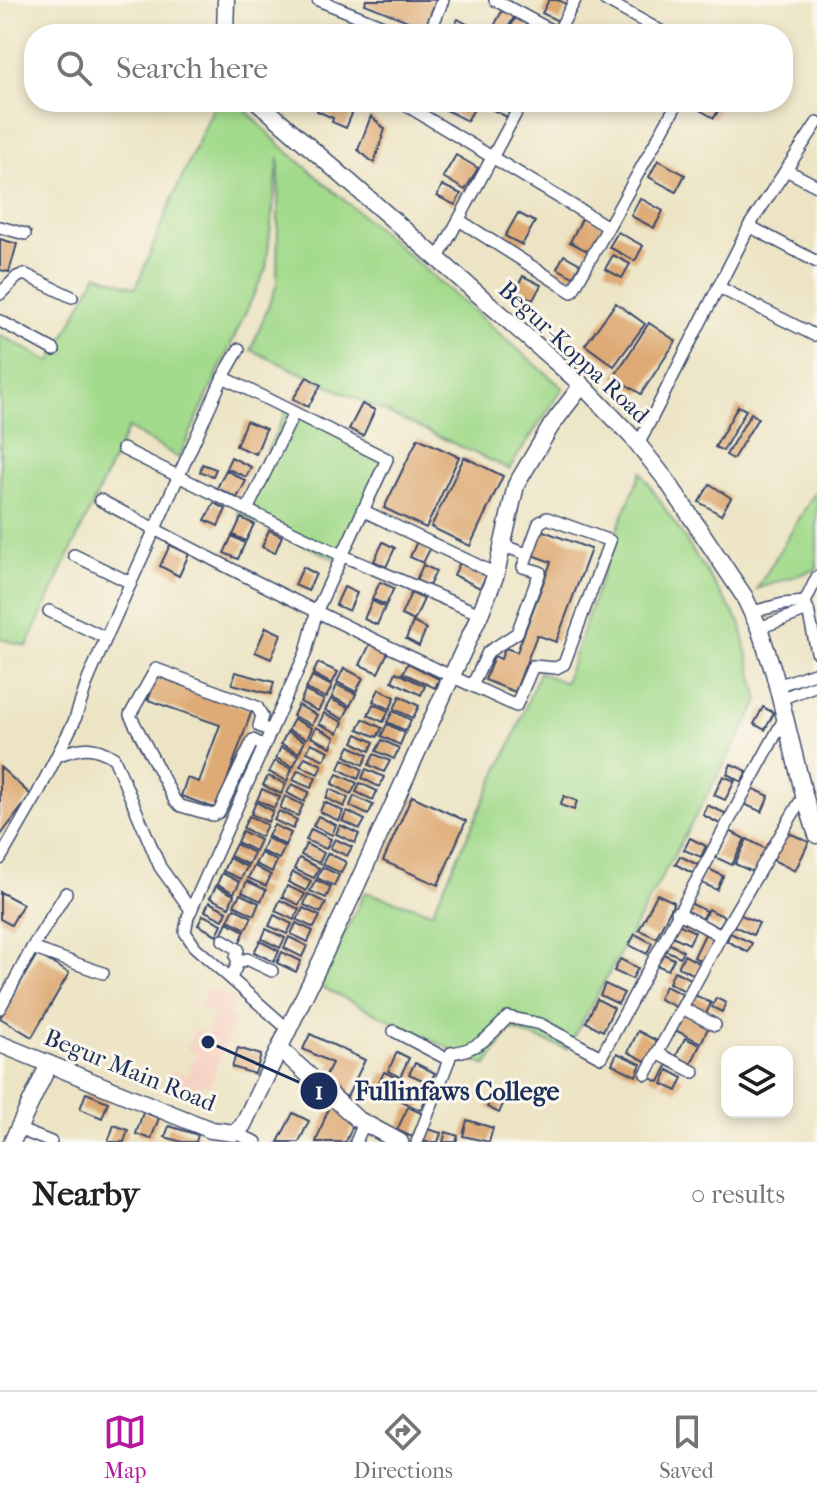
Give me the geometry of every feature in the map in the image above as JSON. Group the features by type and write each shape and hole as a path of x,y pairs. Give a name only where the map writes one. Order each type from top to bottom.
{"street":[{"path":"225,24 226,0"},
{"path":"318,0 378,24"},
{"path":"433,24 443,0"},
{"path":"495,0 539,24"},
{"path":"563,24 575,0"},
{"path":"605,0 648,24"},
{"name":"Begur-Koppa Road","path":"270,112 582,385 638,445 684,504 756,620 817,835"},
{"path":"417,112 608,227"},
{"path":"438,258 517,112"},
{"path":"459,220 572,292 670,112"},
{"path":"638,445 749,226 817,123"},
{"path":"786,170 817,186"},
{"path":"749,226 817,262"},
{"path":"0,227 25,234"},
{"path":"0,294 24,274 72,297"},
{"path":"718,287 814,335"},
{"path":"0,321 54,350"},
{"path":"0,859 74,722 106,638 223,377 239,349"},
{"path":"223,377 387,459 317,610 306,652 271,731 258,743 219,812 213,815 181,806 175,801 130,715 156,669 260,709 262,716 258,743 185,932 195,947 289,1030"},
{"name":"Begur Main Road","path":"0,1044 211,1130 235,1133 247,1118 289,1030 480,614 496,574 516,485 545,434 582,385"},
{"path":"247,510 294,413"},
{"path":"123,449 341,555 480,614"},
{"path":"100,500 155,530 452,677 516,706 533,666 556,668 564,664 610,541 547,518 539,523 523,567 540,572 517,633 488,652 472,686"},
{"path":"362,510 496,574"},
{"path":"503,546 527,554"},
{"path":"74,555 131,583"},
{"path":"817,577 806,606 817,652"},
{"path":"756,620 806,606"},
{"path":"49,611 106,638"},
{"path":"778,692 817,672"},
{"path":"778,692 817,685"},
{"path":"417,1142 451,1053 468,1051 484,1042 508,1017 540,1024 601,1057 784,719"},
{"path":"259,726 271,731"},
{"path":"57,756 85,746 100,749 114,758 160,867 191,910"},
{"path":"646,1074 721,936 804,795"},
{"path":"0,1008 66,893"},
{"path":"677,912 721,936"},
{"path":"223,940 238,949 238,963"},
{"path":"32,948 103,973"},
{"path":"231,978 238,963 247,959 272,971"},
{"path":"682,1008 715,1025"},
{"path":"394,1031 449,1060"},
{"path":"280,1049 364,1123 400,1142"},
{"path":"657,1053 694,1072"},
{"path":"49,1064 15,1136 51,1142"},
{"path":"356,1142 364,1123"},
{"path":"235,1133 256,1142"}],"shaded area":[{"path":"207,989 235,999 229,1016 235,1019 210,1086 202,1084 196,1100 166,1089 173,1071 188,1076 196,1054 186,1050 194,1030 207,1034 214,1013 200,1007"}],"green space":[{"path":"211,112 248,112 280,145 563,388 509,469 251,350 277,284 279,157 266,268 179,458 128,428 27,646 0,639 0,335 51,362 97,274 136,288"},
{"path":"288,407 393,457 343,563 238,513"},
{"path":"641,472 740,623 759,701 567,1049 511,1029 486,1066 319,986 365,892 432,912 516,732 539,672 565,683 619,525"},
{"path":"817,489 817,569 757,589"}],"building":[{"path":"366,0 436,0 427,24 415,24 365,4"},
{"path":"549,0 568,5 560,22 542,13"},
{"path":"503,9 515,15 510,24 495,24"},
{"path":"515,18 528,24 512,24"},
{"path":"319,112 353,112 346,128 332,122 333,118"},
{"path":"450,112 472,112 467,121"},
{"path":"703,112 717,112 714,118"},
{"path":"371,116 385,129 374,163 358,150"},
{"path":"456,155 478,168 465,190 443,177"},
{"path":"658,160 685,175 676,192 649,177"},
{"path":"442,185 461,194 455,205 437,196"},
{"path":"640,198 663,211 654,228 631,216"},
{"path":"518,213 535,222 522,245 505,236"},
{"path":"584,215 603,226 589,252 570,242"},
{"path":"618,232 643,246 635,261 609,247"},
{"path":"0,239 17,244 9,272 0,270"},
{"path":"564,255 580,264 573,277 557,268"},
{"path":"613,255 630,264 622,278 605,269"},
{"path":"523,276 541,285 533,300 515,290"},
{"path":"616,303 645,324 614,366 585,345"},
{"path":"649,323 676,341 641,394 614,377"},
{"path":"307,377 321,385 308,407 293,399"},
{"path":"362,404 375,410 363,436 349,429"},
{"path":"738,406 746,410 723,451 715,447"},
{"path":"751,413 758,418 733,459 726,455"},
{"path":"246,421 266,429 256,454 236,446"},
{"path":"418,438 459,457 426,528 384,508"},
{"path":"231,457 251,467 246,477 226,468"},
{"path":"464,457 503,476 470,546 431,527"},
{"path":"202,464 216,469 213,476 200,472"},
{"path":"226,470 246,481 237,498 217,488"},
{"path":"710,484 731,498 721,515 699,502"},
{"path":"214,503 226,509 218,526 205,520"},
{"path":"241,518 254,524 246,541 233,535"},
{"path":"269,530 282,536 275,553 262,547"},
{"path":"541,530 591,549 556,642 537,635 515,692 485,680 494,656 501,659 505,648 517,652 551,562 532,555"},
{"path":"232,536 245,543 238,559 224,553"},
{"path":"418,539 432,545 423,563 410,557"},
{"path":"383,542 395,548 386,567 374,561"},
{"path":"170,545 189,554 179,576 160,566"},
{"path":"461,560 488,573 480,588 454,575"},
{"path":"423,565 436,571 429,586 416,580"},
{"path":"303,567 316,574 308,591 295,585"},
{"path":"380,582 394,588 386,605 372,599"},
{"path":"344,587 357,593 349,611 336,605"},
{"path":"411,593 424,599 414,621 401,615"},
{"path":"372,601 385,607 377,625 364,619"},
{"path":"413,622 426,629 419,646 406,639"},
{"path":"266,627 281,634 271,659 255,652"},
{"path":"370,644 388,652 378,673 360,665"},
{"path":"318,663 338,672 332,684 313,674"},
{"path":"408,663 439,679 435,688 403,673"},
{"path":"344,668 363,678 356,692 337,682"},
{"path":"235,672 274,682 271,694 232,684"},
{"path":"396,672 425,686 421,695 392,681"},
{"path":"157,676 252,710 217,809 181,796 187,778 199,782 220,725 145,699 149,698"},
{"path":"312,676 332,686 326,698 306,689"},
{"path":"337,685 356,694 350,706 332,697"},
{"path":"379,689 395,697 390,709 373,701"},
{"path":"305,691 324,700 318,711 300,702"},
{"path":"400,696 419,706 413,718 394,709"},
{"path":"331,699 349,708 343,719 325,710"},
{"path":"373,704 389,711 383,722 368,715"},
{"path":"298,705 317,715 312,725 293,716"},
{"path":"763,707 774,713 765,730 754,724"},
{"path":"393,711 411,720 406,731 387,722"},
{"path":"324,713 343,722 338,733 319,724"},
{"path":"294,719 312,728 307,739 288,730"},
{"path":"363,719 382,728 377,737 358,729"},
{"path":"387,724 405,733 400,745 381,736"},
{"path":"316,727 335,737 331,747 311,737"},
{"path":"287,732 305,741 299,753 281,744"},
{"path":"357,734 374,742 370,751 353,742"},
{"path":"382,740 399,748 394,759 376,751"},
{"path":"311,743 329,751 324,760 307,752"},
{"path":"350,746 368,755 363,765 345,756"},
{"path":"281,747 299,755 293,767 276,758"},
{"path":"374,754 390,761 384,772 369,765"},
{"path":"305,757 322,765 318,774 300,766"},
{"path":"343,759 362,769 358,779 339,769"},
{"path":"275,761 292,769 287,781 269,772"},
{"path":"731,764 747,771 742,782 727,774"},
{"path":"0,767 31,795 0,836"},
{"path":"366,769 384,777 379,787 362,778"},
{"path":"298,770 316,778 311,788 293,780"},
{"path":"337,774 357,783 351,794 332,784"},
{"path":"268,776 286,784 281,794 263,785"},
{"path":"723,776 735,781 725,800 714,795"},
{"path":"360,783 377,791 373,800 356,792"},
{"path":"292,784 309,792 304,802 287,793"},
{"path":"752,788 769,796 762,812 744,804"},
{"path":"262,789 280,797 274,808 257,800"},
{"path":"330,789 348,798 344,807 326,798"},
{"path":"285,796 303,805 298,816 280,808"},
{"path":"354,796 373,805 368,815 350,806"},
{"path":"412,796 466,821 438,885 383,861"},
{"path":"564,796 577,801 574,810 560,805"},
{"path":"256,802 273,811 268,822 251,814"},
{"path":"324,802 343,811 339,821 320,812"},
{"path":"707,805 727,814 722,825 703,815"},
{"path":"279,811 297,820 293,829 274,820"},
{"path":"347,811 365,820 360,829 342,821"},
{"path":"249,816 267,825 261,837 243,828"},
{"path":"318,816 336,825 332,835 313,826"},
{"path":"274,825 291,833 285,845 268,836"},
{"path":"340,825 359,834 355,843 336,834"},
{"path":"311,829 331,839 326,849 306,840"},
{"path":"728,830 745,839 732,865 715,857"},
{"path":"242,831 260,840 255,851 237,842"},
{"path":"787,832 809,842 795,871 773,860"},
{"path":"267,838 285,847 279,859 261,851"},
{"path":"690,838 706,846 701,857 684,850"},
{"path":"335,839 352,847 347,856 330,848"},
{"path":"747,839 766,849 755,873 735,864"},
{"path":"236,844 254,853 248,865 230,856"},
{"path":"306,844 324,853 319,863 301,855"},
{"path":"261,853 277,861 272,872 255,864"},
{"path":"328,853 346,862 341,873 322,864"},
{"path":"680,856 698,865 694,874 675,864"},
{"path":"229,858 247,867 241,879 223,871"},
{"path":"299,858 319,868 314,878 294,869"},
{"path":"254,866 271,875 266,886 248,878"},
{"path":"322,867 339,875 334,886 317,878"},
{"path":"707,868 723,876 717,890 700,882"},
{"path":"293,872 311,881 306,891 288,882"},
{"path":"222,873 240,882 234,893 217,884"},
{"path":"316,880 331,887 326,898 310,891"},
{"path":"247,881 266,890 261,901 242,892"},
{"path":"216,886 234,895 229,907 210,898"},
{"path":"287,886 305,894 299,905 282,897"},
{"path":"0,892 23,904 11,925 0,919"},
{"path":"240,894 259,903 254,915 234,905"},
{"path":"308,894 326,903 321,913 304,905"},
{"path":"657,894 674,902 656,938 639,930"},
{"path":"280,900 299,909 294,920 275,911"},
{"path":"209,902 227,911 223,920 205,911"},
{"path":"688,902 706,911 701,920 684,912"},
{"path":"234,908 252,917 246,929 228,920"},
{"path":"303,908 320,916 314,928 297,920"},
{"path":"708,909 725,917 719,928 703,920"},
{"path":"739,914 759,923 753,935 734,926"},
{"path":"203,915 222,924 217,935 198,925"},
{"path":"274,915 292,924 287,934 269,926"},
{"path":"227,922 245,931 239,944 221,935"},
{"path":"296,923 313,931 308,942 291,934"},
{"path":"676,923 695,932 689,944 670,935"},
{"path":"266,929 285,938 280,948 262,939"},
{"path":"706,932 715,937 703,962 694,957"},
{"path":"730,933 752,943 748,952 727,941"},
{"path":"635,934 652,943 647,954 629,945"},
{"path":"289,937 307,946 302,957 284,948"},
{"path":"260,941 279,951 274,962 254,952"},
{"path":"666,942 683,951 680,957 663,949"},
{"path":"282,952 301,961 296,972 277,963"},
{"path":"659,952 674,959 668,970 654,964"},
{"path":"37,954 69,973 32,1037 0,1018"},
{"path":"684,955 701,964 695,975 678,967"},
{"path":"620,959 638,968 632,979 614,971"},
{"path":"674,971 691,979 685,991 669,983"},
{"path":"605,984 624,993 618,1004 600,995"},
{"path":"665,986 682,994 676,1007 659,999"},
{"path":"695,995 711,1003 706,1014 689,1006"},
{"path":"716,998 726,1003 722,1012 712,1007"},
{"path":"597,999 614,1008 603,1031 586,1022"},
{"path":"681,1013 709,1026 701,1043 673,1029"},
{"path":"638,1031 657,1041 647,1062 628,1052"},
{"path":"310,1034 365,1060 347,1097 321,1085 332,1063 303,1049"},
{"path":"685,1038 700,1045 691,1064 676,1056"},
{"path":"238,1048 261,1055 255,1074 232,1067"},
{"path":"397,1052 409,1058 400,1077 388,1071"},
{"path":"617,1053 641,1064 636,1076 612,1064"},
{"path":"657,1059 668,1064 659,1082 648,1077"},
{"path":"415,1063 435,1073 429,1083 409,1074"},
{"path":"668,1070 683,1078 677,1091 662,1084"},
{"path":"384,1072 401,1080 392,1098 375,1090"},
{"path":"406,1089 426,1099 420,1110 401,1101"},
{"path":"86,1093 108,1102 102,1118 80,1109"},
{"path":"492,1096 504,1102 499,1113 487,1107"},
{"path":"330,1104 354,1122 346,1142 316,1142"},
{"path":"408,1107 423,1114 412,1137 397,1130"},
{"path":"143,1112 159,1118 151,1139 136,1134"},
{"path":"293,1113 309,1121 299,1142 278,1142"},
{"path":"467,1120 493,1128 489,1142 463,1136"},
{"path":"114,1125 128,1130 124,1142 108,1142"},
{"path":"169,1126 198,1135 196,1142 165,1137"},
{"path":"427,1129 441,1133 438,1142 423,1142"},
{"path":"446,1132 458,1136 456,1142 443,1142"}],"place":[{"name":"Fullinfaws College","path":"208,1042"}]}
